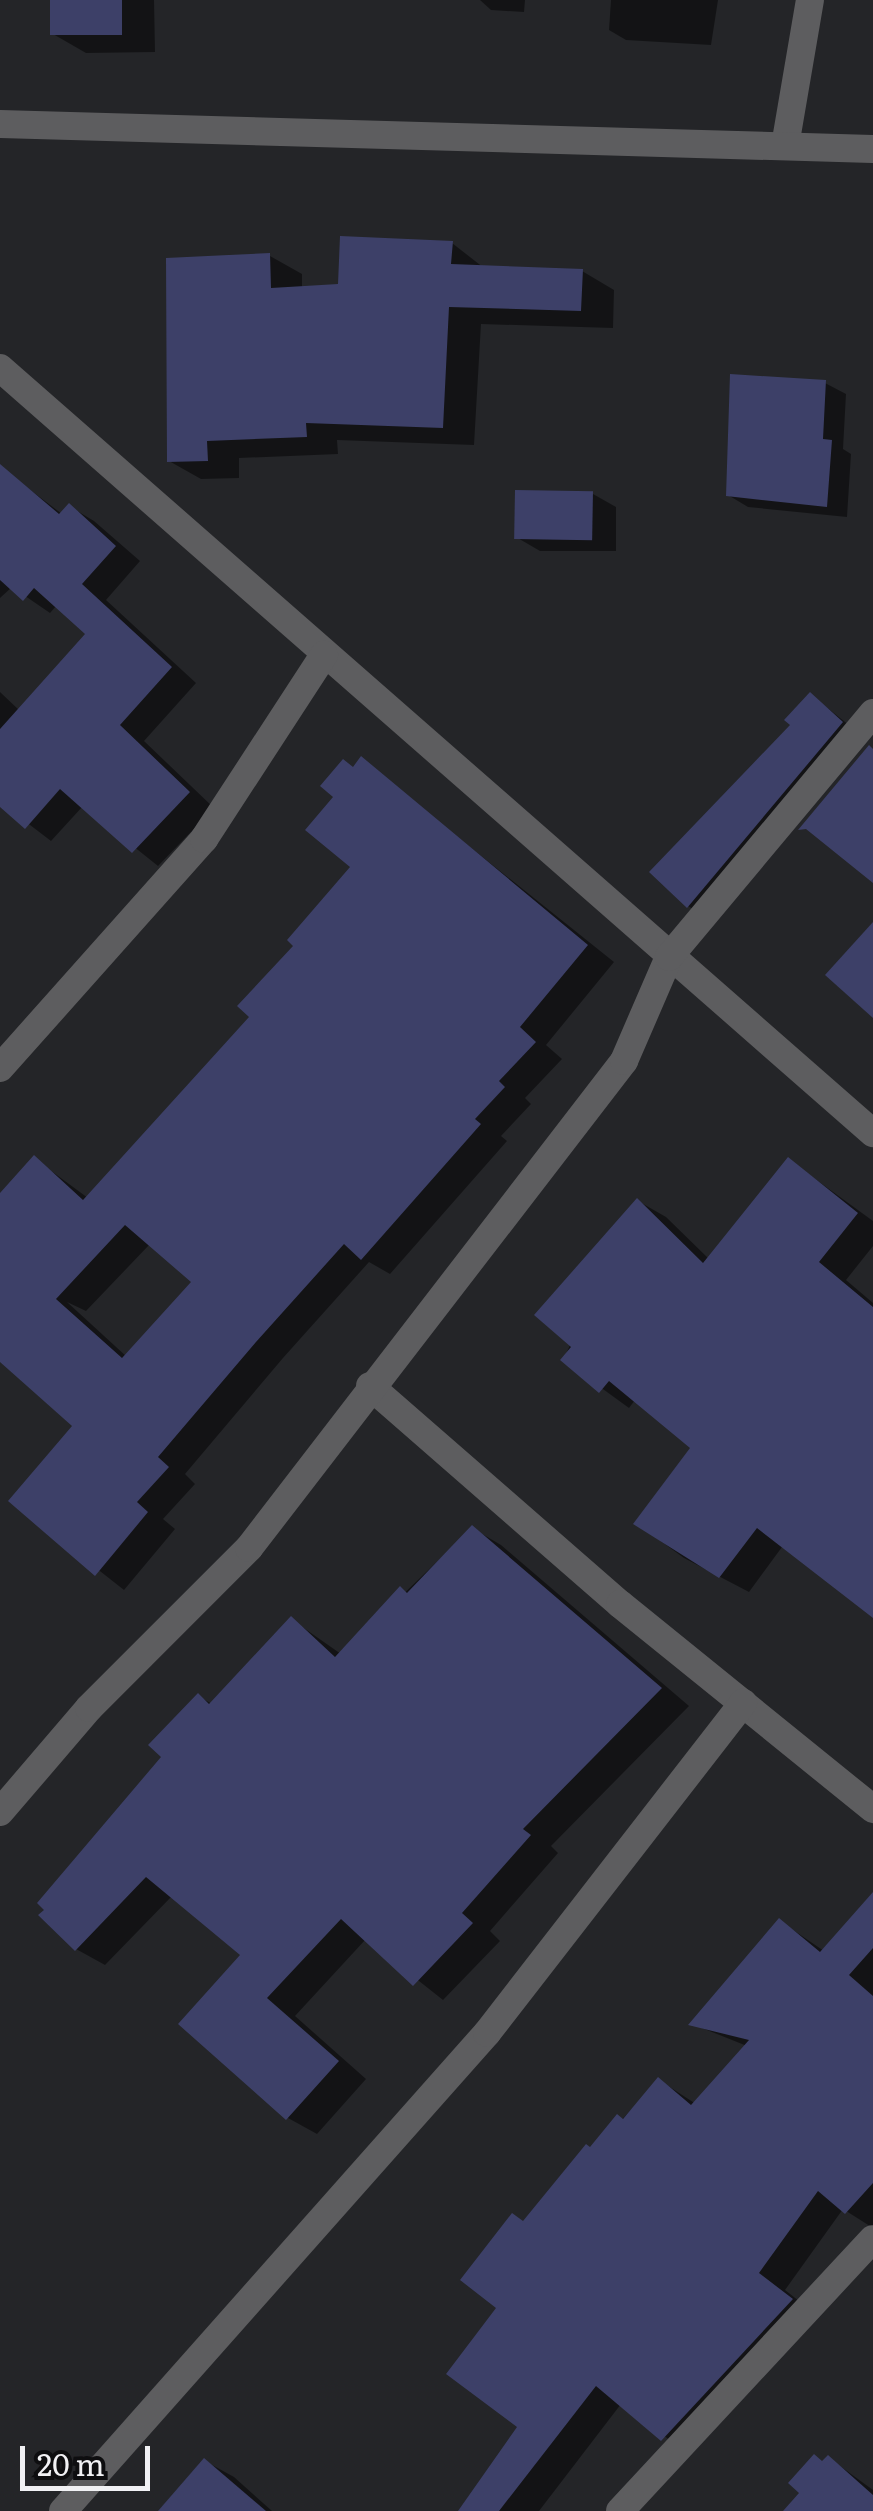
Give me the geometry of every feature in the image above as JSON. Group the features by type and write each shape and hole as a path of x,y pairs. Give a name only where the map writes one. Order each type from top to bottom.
{"street":[{"path":"785,146 810,0"},
{"path":"0,124 873,149"},
{"path":"0,368 873,1133"},
{"path":"0,1068 204,839 324,655"},
{"path":"0,1812 89,1708 249,1548 624,1061 669,956 873,713"},
{"path":"370,1386 743,1704 873,1809"},
{"path":"63,2511 487,2033 743,1704"},
{"path":"620,2511 873,2239"}],"building":[{"path":"50,0 122,0 122,35 50,35"},
{"path":"340,236 453,241 451,264 583,269 581,311 449,307 443,428 306,423 307,437 207,441 208,461 167,462 166,258 270,253 271,288 338,284"},
{"path":"730,374 826,380 823,439 832,440 827,507 726,496"},
{"path":"0,464 59,514 69,503 116,546 82,584 172,667 120,725 190,792 132,853 60,789 25,829 0,807 0,729 85,634 34,588 23,601 0,580"},
{"path":"515,490 593,491 592,540 514,539"},
{"path":"810,692 843,722 687,908 649,872 790,725 784,720"},
{"path":"869,745 873,749 873,883 806,829 798,830"},
{"path":"361,756 588,945 520,1027 536,1042 499,1081 505,1087 475,1119 481,1124 361,1260 344,1244 256,1342 158,1457 169,1467 137,1502 148,1512 95,1576 8,1501 72,1426 0,1362 0,1193 34,1155 83,1200 249,1017 237,1006 293,946 287,940 350,867 305,830 333,797 320,786 343,759 353,767","holes":["125,1225 191,1282 122,1358 56,1299"]},
{"path":"873,922 873,1018 825,975"},
{"path":"788,1157 858,1213 819,1262 873,1307 873,1618 757,1528 719,1578 633,1524 690,1448 609,1381 599,1393 560,1360 571,1347 534,1315 637,1198 703,1263"},
{"path":"472,1525 662,1688 523,1829 531,1835 462,1913 473,1923 413,1986 341,1919 267,1998 339,2061 286,2120 178,2024 240,1955 146,1877 75,1951 38,1915 44,1910 37,1903 161,1757 148,1745 198,1693 209,1704 291,1616 335,1657 400,1586 407,1593"},
{"path":"873,1892 873,1948 849,1975 873,1996 873,2183 845,2214 818,2191 759,2273 793,2299 661,2441 596,2386 499,2511 458,2511 517,2427 446,2374 496,2308 460,2280 512,2213 523,2221 586,2144 590,2147 617,2114 623,2119 658,2077 691,2105 749,2040 688,2025 779,1918 820,1952"},
{"path":"814,2454 822,2461 828,2455 873,2495 873,2511 783,2511 799,2493 788,2483"},
{"path":"204,2458 266,2511 158,2511"}]}
